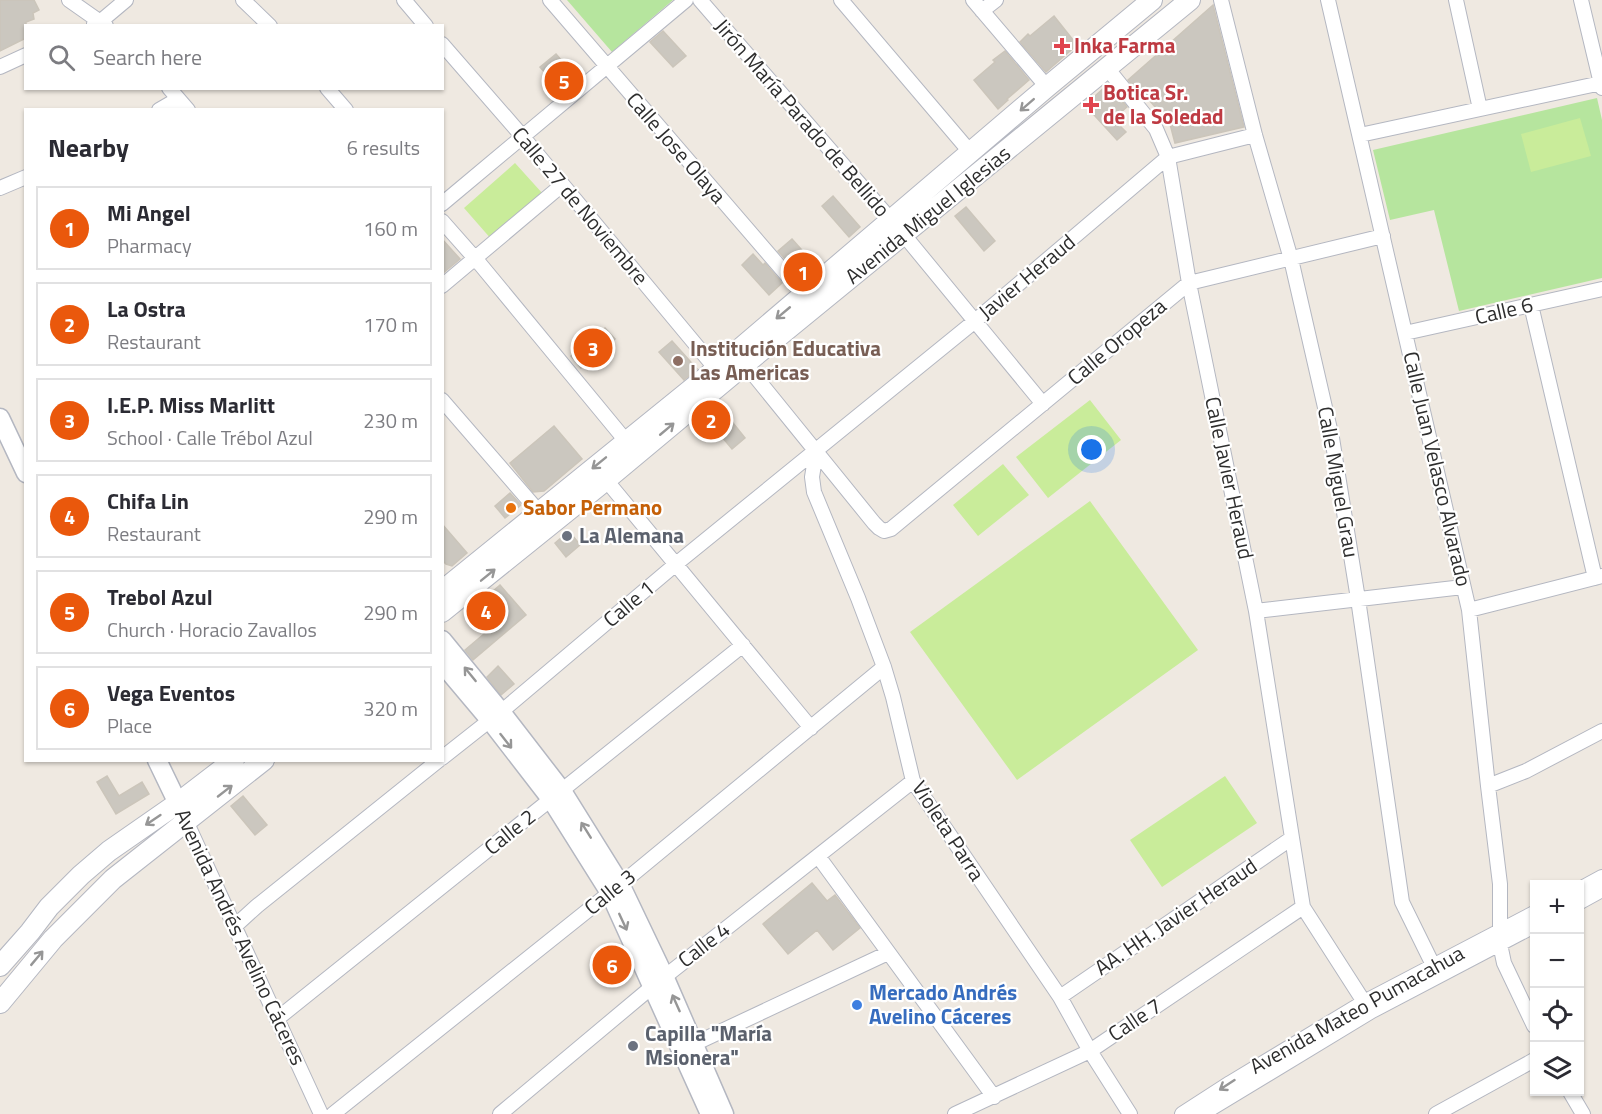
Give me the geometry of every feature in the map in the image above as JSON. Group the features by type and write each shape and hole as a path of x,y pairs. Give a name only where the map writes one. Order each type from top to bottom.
{"main road":[{"name":"Avenida Miguel Iglesias","path":"444,610 745,364 898,228 971,153 1152,0"},
{"name":"Avenida Miguel Iglesias","path":"445,583 539,512 804,295 898,228 1107,68 1190,0"},
{"path":"0,966 49,907 108,851 178,803 231,762"},
{"path":"0,1003 53,939 114,879 261,762"},
{"path":"108,851 124,870"}],"street":[{"path":"69,0 99,24 126,0"},
{"path":"243,0 268,24"},
{"path":"404,0 424,24"},
{"name":"Calle Jose Olaya","path":"550,0 804,295"},
{"path":"444,202 686,0"},
{"name":"Jirón María Parado de Bellido","path":"700,0 898,228 1044,404"},
{"path":"841,0 971,153"},
{"path":"973,0 1047,87"},
{"path":"982,11 996,0"},
{"name":"Calle Miguel Grau","path":"1221,0 1255,135 1291,259 1332,438 1402,902 1433,965"},
{"name":"Calle Juan Velasco Alvarado","path":"1328,0 1469,610 1500,884 1501,937"},
{"path":"1456,0 1480,109"},
{"path":"1360,135 1601,86 1581,0"},
{"name":"Calle 27 de Noviembre","path":"444,46 523,137 716,369"},
{"path":"0,67 24,56"},
{"name":"Calle Javier Heraud","path":"1107,68 1156,129 1168,157 1189,283 1256,611 1303,907"},
{"path":"329,90 344,108"},
{"path":"161,108 174,94 186,108"},
{"name":"Javier Heraud","path":"816,452 1168,157 1255,135"},
{"path":"0,188 24,182"},
{"path":"444,284 562,185"},
{"path":"444,223 626,441"},
{"name":"Calle Oropeza","path":"816,452 879,528 884,531 891,529 1189,283 1383,236"},
{"name":"Calle 6","path":"1406,333 1602,289"},
{"path":"1469,610 1598,577 1531,305"},
{"path":"745,364 816,452"},
{"path":"444,402 539,512"},
{"path":"0,418 24,468"},
{"name":"Calle 1","path":"444,757 496,716 676,564 816,452"},
{"name":"Violeta Parra","path":"816,452 812,477 814,492 884,667 913,781 1060,997 1089,1051 1130,1114"},
{"path":"606,480 811,728"},
{"path":"1256,611 1463,587"},
{"path":"444,643 556,795 615,888 658,981 710,1114"},
{"name":"Calle 2","path":"277,1019 743,645"},
{"path":"444,665 496,716"},
{"name":"Calle 3","path":"333,1114 615,888 884,667"},
{"path":"1488,786 1526,771 1602,730"},
{"name":"Avenida Andrés Avelino Cáceres","path":"158,762 321,1114"},
{"name":"Calle 1","path":"235,926 437,762"},
{"name":"Calle 4","path":"500,1114 658,981 913,781"},
{"name":"AA. HH. Javier Heraud","path":"1060,997 1292,838"},
{"path":"818,856 994,1097"},
{"path":"1584,889 1602,888"},
{"path":"1584,899 1602,888"},
{"path":"1303,907 1364,1002"},
{"name":"Calle 7","path":"955,1114 1089,1051 1303,907"},
{"name":"Avenida Mateo Pumacahua","path":"1202,1114 1372,1011 1501,937 1530,916"},
{"name":"Avenida Mateo Pumacahua","path":"1182,1114 1364,1002 1433,965 1530,927"},
{"path":"1501,937 1504,963 1530,1018"},
{"path":"694,1044 888,952"},
{"path":"658,981 694,1044 724,1114"},
{"path":"1436,1114 1530,1062"},
{"path":"1572,1096 1583,1114"}],"green space":[{"path":"567,0 673,0 612,52"},
{"path":"1597,98 1602,120 1602,278 1459,311 1434,210 1390,220 1373,150"},
{"path":"1580,118 1591,156 1531,172 1521,134"},
{"path":"515,163 543,194 492,240 464,208"},
{"path":"1090,400 1121,440 1048,498 1016,457"},
{"path":"1003,464 1029,495 978,536 953,505"},
{"path":"1090,501 1198,650 1017,780 910,632"},
{"path":"1225,776 1257,823 1162,887 1130,840"}],"building":[{"path":"0,0 34,0 39,10 33,13 34,19 24,24 24,39 0,51"},
{"path":"1213,5 1244,127 1175,143 1170,124 1143,93 1140,95 1128,80"},
{"path":"1054,16 1077,45 1046,72 1020,42"},
{"path":"663,31 686,56 673,67 650,42"},
{"path":"1005,51 1029,80 998,109 974,80"},
{"path":"556,54 575,76 560,90 540,67"},
{"path":"1105,87 1111,87 1127,107 1113,119 1126,132 1117,140 1085,105"},
{"path":"833,196 860,227 849,237 822,206"},
{"path":"966,207 995,241 984,251 955,216"},
{"path":"792,239 817,267 803,279 778,251"},
{"path":"444,241 460,259 444,272"},
{"path":"753,254 763,265 765,263 782,283 769,295 742,265"},
{"path":"605,328 615,339 581,368 571,356"},
{"name":"Institución Educativa Las Americas","path":"672,341 697,369 684,380 659,352"},
{"path":"721,408 745,438 732,449 707,419"},
{"path":"554,426 582,459 544,491 533,492 510,463"},
{"path":"510,493 521,505 505,518 495,506"},
{"path":"444,526 467,553 452,566 444,562"},
{"path":"569,531 580,545 566,557 555,543"},
{"path":"500,585 526,615 473,660 465,650 491,628 478,613 490,602 486,597"},
{"path":"498,666 514,684 501,695 487,677"},
{"path":"107,776 119,796 142,782 149,794 116,814 97,782"},
{"path":"243,796 267,825 255,835 231,806"},
{"path":"812,883 827,901 835,895 860,928 833,950 817,930 788,954 763,924"},
{"path":"622,946 630,964 603,984 592,969"}],"place":[{"name":"Inka Farma","path":"1062,46"},
{"name":"Trebol Azul","path":"564,81"},
{"name":"Botica Sr. de la Soledad","path":"1091,105"},
{"name":"Mi Angel","path":"803,272"},
{"name":"I.E.P. Miss Marlitt","path":"593,348"},
{"name":"Institución Educativa Las Americas","path":"678,361"},
{"name":"La Ostra","path":"711,420"},
{"name":"Sabor Permano","path":"511,508"},
{"name":"La Alemana","path":"567,536"},
{"name":"Chifa Lin","path":"486,611"},
{"name":"Vega Eventos","path":"612,965"},
{"name":"Mercado Andrés Avelino Cáceres","path":"857,1005"},
{"name":"Capilla \"María Msionera\"","path":"633,1046"}]}
